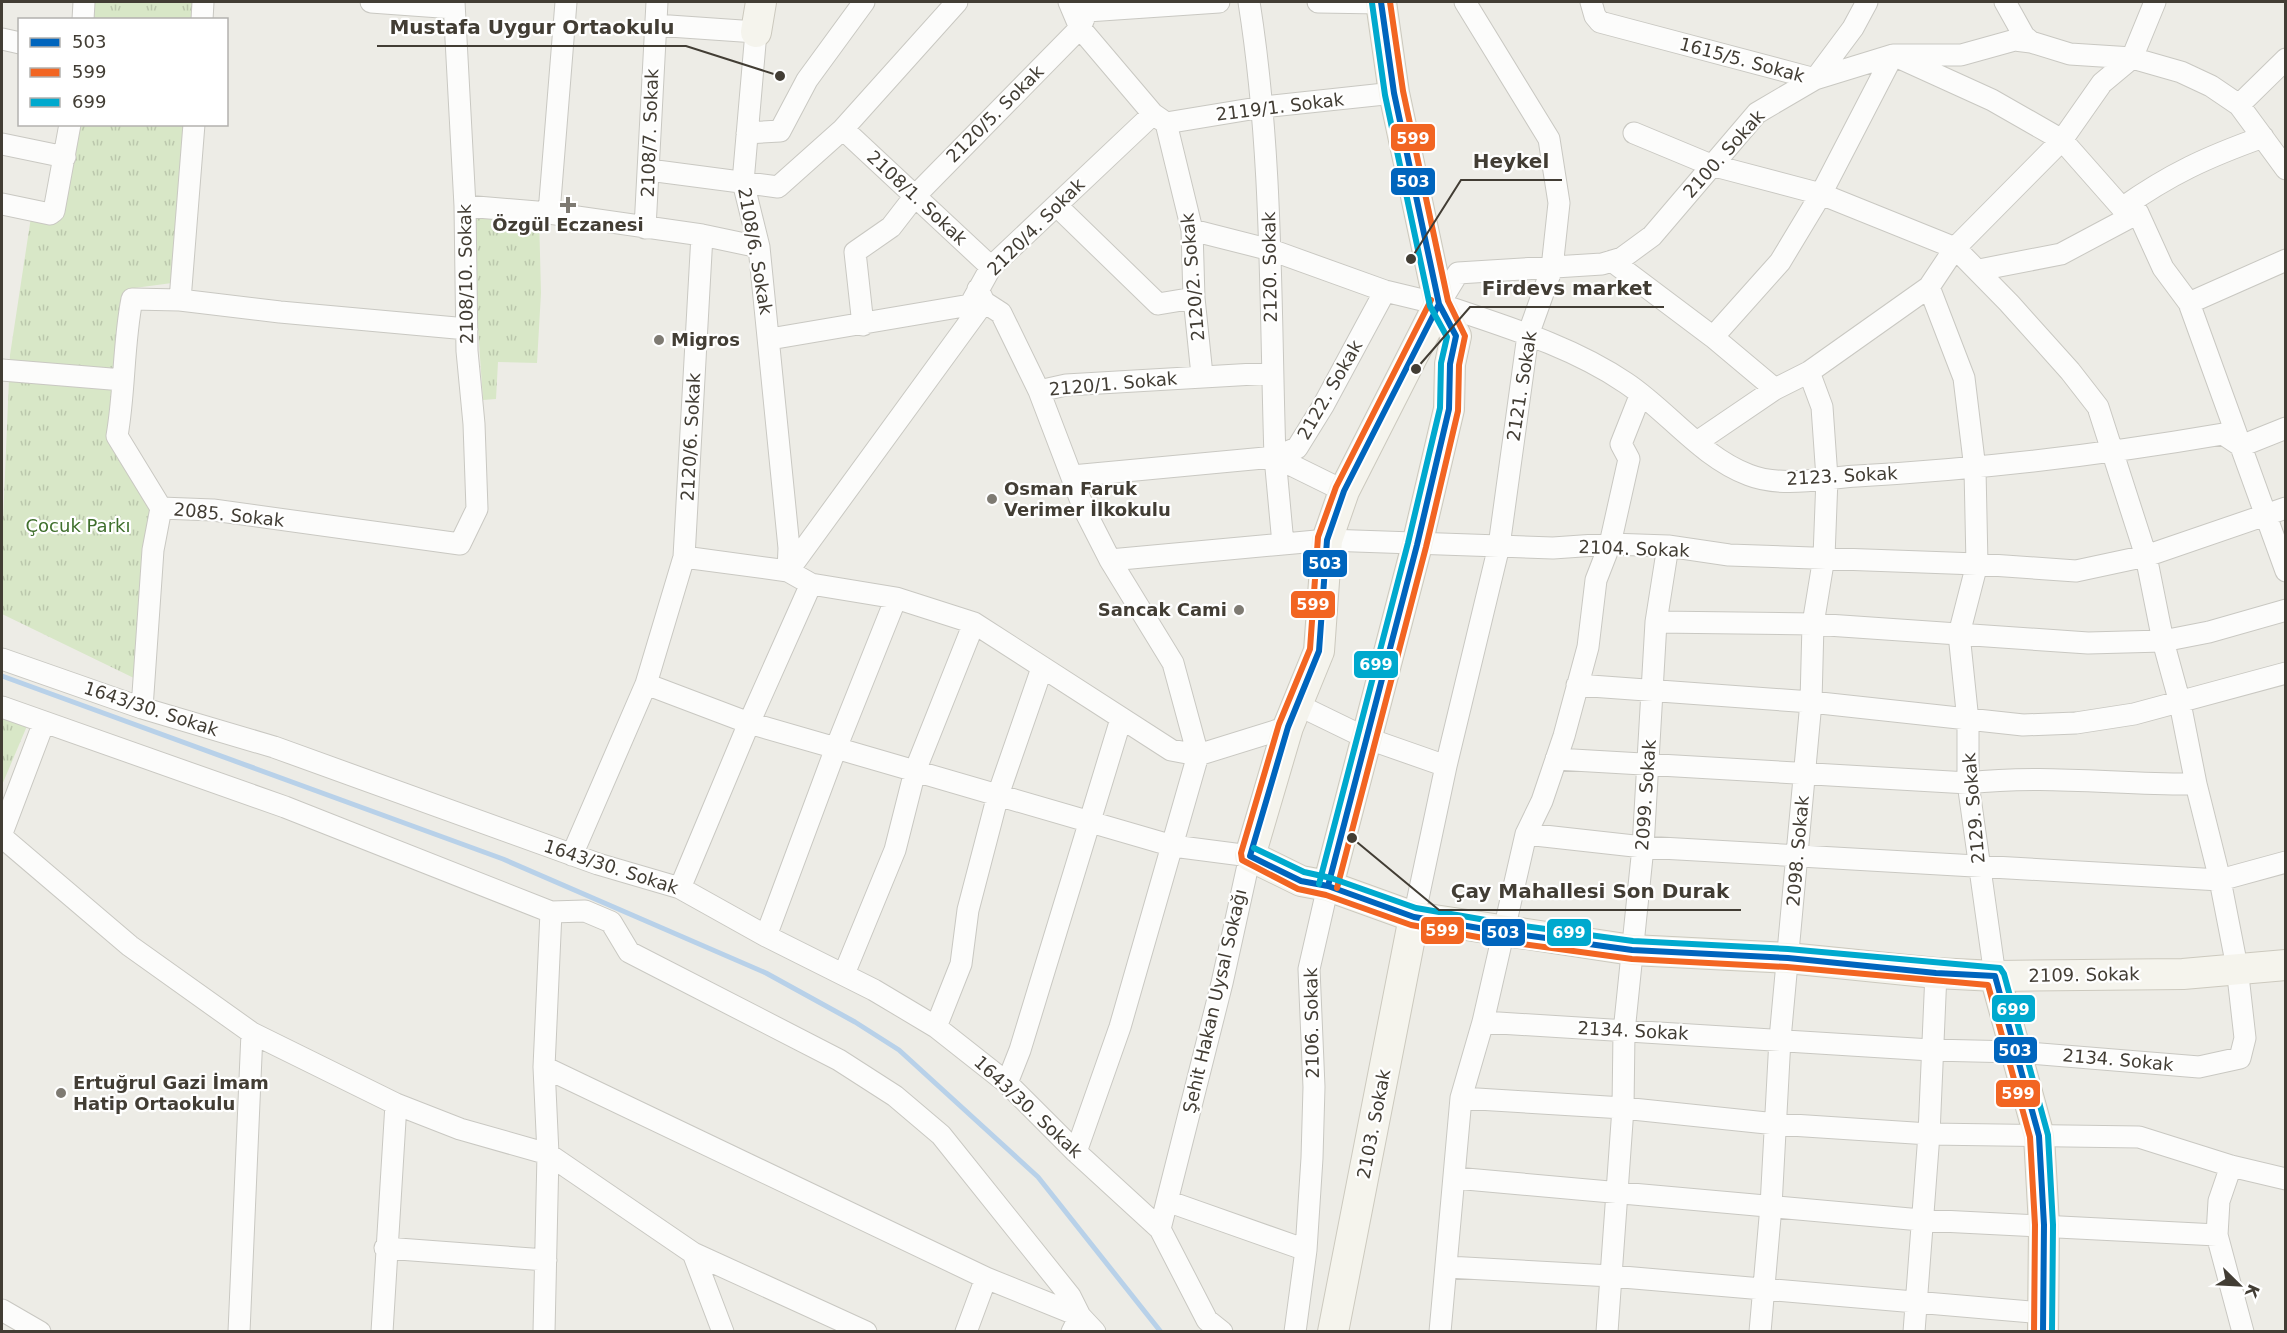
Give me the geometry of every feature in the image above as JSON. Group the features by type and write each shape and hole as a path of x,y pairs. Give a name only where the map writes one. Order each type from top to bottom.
{"main road":[{"path":"756,32 761,2"},
{"name":"2106. Sokak","path":"1328,886 1417,545 1449,409 1450,364 1456,336 1439,304 1394,93 1381,2"},
{"name":"Şehit Hakan Uysal Sokağı","path":"1250,856 1292,715 1319,651 1328,540 1344,491 1439,304"},
{"name":"2109. Sokak","path":"1250,856 1301,881 1328,886 1414,917 1632,950 1788,958 1936,973 1995,976 2183,974 2286,965"},
{"name":"2103. Sokak","path":"1333,1332 1414,917"},
{"name":"2129. Sokak","path":"1995,976 2039,1136 2044,1225 2043,1322"}],"street":[{"path":"83,18 84,2"},
{"path":"202,18 203,2"},
{"path":"371,2 454,5"},
{"path":"549,213 566,2"},
{"name":"2108/7. Sokak","path":"645,228 650,170 657,2"},
{"path":"747,133 780,131 807,80 864,2"},
{"path":"650,170 778,187 843,129 957,2"},
{"name":"2120/2. Sokak","path":"1069,2 1080,28 1159,118 1192,230 1194,298 1202,375"},
{"name":"2120/5. Sokak","path":"862,325 855,252 891,227 915,196 1080,28 1087,11 1219,2"},
{"name":"2120. Sokak","path":"1249,2 1263,107 1271,250 1275,457 1282,544"},
{"path":"1318,2 1381,2"},
{"name":"2121. Sokak","path":"1464,2 1549,140 1559,203 1552,268 1528,335 1499,546"},
{"name":"1615/5. Sokak","path":"1591,2 1594,16 1600,22 1815,80 1853,28 1867,2"},
{"path":"2005,2 2024,36 2031,42"},
{"path":"1697,442 1775,388 1809,372 1929,287 1955,248 2062,140 2102,83 2132,58 2155,2"},
{"name":"2108/10. Sokak","path":"454,5 465,206 467,329 477,509 460,544"},
{"path":"655,26 756,32"},
{"name":"2108/6. Sokak","path":"756,32 742,183 759,247 770,339 789,548 788,571"},
{"path":"2,39 18,43"},
{"name":"2100. Sokak","path":"1439,304 1458,273 1552,268 1622,258 1652,236 1757,113 1815,80 1893,55 1961,56 2015,39 2070,54 2132,58 2181,72 2211,86 2239,105 2286,169"},
{"path":"1713,337 1780,262 1821,194 1893,55 1992,100 2062,140 2130,210 2163,268 2189,303 2241,446 2276,511 2286,571"},
{"path":"2239,105 2286,59"},
{"name":"2119/1. Sokak","path":"1159,118 1394,93"},
{"name":"2120/4. Sokak","path":"770,339 970,305 981,295 992,267 1057,206 1064,196 1159,118"},
{"path":"2,204 51,214 54,211 70,126"},
{"path":"180,300 194,126"},
{"name":"2108/1. Sokak","path":"843,129 992,267"},
{"path":"1634,133 1711,165 1821,194 1955,248"},
{"path":"1979,270 2061,254 2130,210 2166,177 2216,154 2263,137"},
{"path":"2,144 65,157"},
{"path":"465,206 549,213 702,235 759,247"},
{"path":"1057,206 1158,304 1194,298"},
{"path":"1192,230 1271,250 1385,291 1439,304"},
{"name":"2120/6. Sokak","path":"572,855 646,684 684,557 702,235"},
{"name":"2134. Sokak","path":"1483,1022 1931,1050 2017,1052 2199,1067 2240,1058 2245,1038 2237,968 2220,880 2196,784 2180,702 2163,641 2146,556 2115,453 2098,407 2070,371 1979,270 1955,248"},
{"path":"2189,303 2286,260"},
{"path":"1612,261 1713,337 1775,388"},
{"name":"2129. Sokak","path":"1929,287 1964,378 1975,469 1977,564 1959,634 1968,721 1968,783 1995,976"},
{"name":"2122. Sokak","path":"1072,476 1275,457 1297,448 1385,291"},
{"path":"788,571 981,295"},
{"name":"2120/1. Sokak","path":"981,295 1001,313 1039,391 1066,385 1138,382 1202,375 1272,373"},
{"path":"161,508 117,436 125,334 132,299 180,300 280,312 467,329"},
{"name":"2123. Sokak","path":"1439,304 1576,353 1628,384 1640,396 1661,408 1697,442 1750,476 1789,481 1975,469 2115,453 2223,434 2241,446"},
{"path":"2,370 123,380"},
{"name":"2098. Sokak","path":"1760,1332 1771,1206 1780,1039 1812,702 1813,624 1824,557 1827,478 1822,407 1809,372"},
{"path":"1039,391 1084,509 1110,560 1173,663 1198,755 1120,1027 1076,1152"},
{"path":"1440,1332 1461,1098 1483,1022 1526,834 1542,801 1556,759 1588,647 1596,580 1610,544 1629,459 1622,444 1640,396"},
{"path":"2241,446 2286,428"},
{"path":"1275,457 1344,491"},
{"name":"2085. Sokak","path":"142,708 153,550 161,508 213,510 460,544"},
{"name":"2104. Sokak","path":"1110,560 1328,540 1417,545 1553,548 1610,544 1668,546 1729,555 1977,564 2076,571 2146,556 2276,511"},
{"path":"1414,917 1446,766 1499,546"},
{"name":"2099. Sokak","path":"1607,1332 1623,1108 1624,1032 1643,847 1656,622 1668,546"},
{"path":"684,557 788,571 812,584 896,598 974,623 1171,750 1198,755 1292,715 1446,766"},
{"path":"680,888 748,723 812,584"},
{"path":"766,936 836,748 896,598"},
{"path":"1656,622 1813,624 2088,643 2163,641 2210,632 2286,610"},
{"path":"844,974 895,850 915,771 974,623"},
{"name":"1643/30. Sokak","path":"2,659 142,708 274,747 572,855 680,888 766,936 844,974 936,1027 1007,1083 1076,1152 1160,1229 1207,1320 1222,1332"},
{"path":"936,1027 961,964 968,910 998,795 1042,668"},
{"path":"1577,686 1812,702 1968,721 2022,725 2076,723 2134,714 2286,673"},
{"path":"646,684 748,723 1173,846 1250,856"},
{"path":"2,707 285,807 551,912 585,911 611,922 629,952 839,1060 895,1096 941,1135 1070,1296 1076,1324"},
{"path":"1007,1083 1020,1050 1121,719"},
{"path":"44,722 2,835 130,946 252,1033 396,1104 460,1129 548,1154 693,1253 866,1332"},
{"path":"1556,759 1968,783 2002,779 2136,785 2196,784"},
{"path":"1526,834 1643,847 2220,880 2286,862"},
{"name":"Şehit Hakan Uysal Sokağı","path":"1160,1229 1222,983 1250,856"},
{"name":"2106. Sokak","path":"1295,1332 1306,1250 1314,1087 1309,969 1328,886"},
{"path":"544,1332 548,1154 544,1067 551,912"},
{"path":"1914,1332 1929,1134 1936,973"},
{"path":"238,1332 252,1033"},
{"path":"544,1067 1095,1332"},
{"path":"1461,1098 1623,1108 1776,1124 1929,1134 2139,1137 2232,1166 2286,1179"},
{"path":"382,1332 396,1104"},
{"path":"2232,1166 2219,1201 2217,1235 2243,1332"},
{"path":"1455,1178 1921,1220 2217,1235"},
{"path":"1167,1202 1306,1250"},
{"path":"386,1248 546,1260"},
{"path":"693,1253 723,1332"},
{"path":"1447,1267 1611,1276 1916,1302 2043,1322"},
{"path":"966,1332 986,1278"},
{"path":"2,1310 40,1332"}],"green space":[{"path":"94,2 195,2 194,18 91,18"},
{"name":"Çocuk Parkı","path":"74,126 185,126 172,283 127,289 113,438 156,509 138,680 2,614 2,545 10,355 31,217 58,217"},
{"path":"470,213 539,215 541,293 537,363 498,362 496,399 483,400"},
{"path":"2,717 27,726 2,785"}],"waterway":[{"path":"2,676 503,859 766,973 855,1022 899,1050 1038,1177 1161,1332"}],"transit line":[{"name":"503","path":"1328,886 1417,545 1449,409 1450,364 1456,336 1439,304 1394,93 1381,2"},
{"name":"599","path":"1337,888 1426,547 1458,411 1459,365 1465,336 1448,301 1403,91 1390,2"},
{"name":"699","path":"1319,884 1408,543 1440,408 1441,363 1447,337 1430,306 1385,95 1372,3"},
{"name":"599","path":"1431,300 1336,487 1318,537 1310,649 1279,724 1241,853 1242,860 1298,889 1326,895 1411,925 1500,941 1632,959 1787,967 1988,985 2030,1137 2035,1225 2034,1332"},
{"name":"503","path":"1439,304 1344,491 1327,540 1319,651 1288,727 1250,856 1301,881 1328,886 1414,917 1502,932 1632,950 1788,958 1936,973 1995,976 2039,1136 2044,1225 2043,1332"},
{"name":"699","path":"1254,848 1304,872 1331,878 1416,908 1503,923 1633,941 1788,949 2000,968 2004,974 2048,1135 2053,1225 2052,1332"}],"place":[{"name":"Mustafa Uygur Ortaokulu","path":"780,76"},
{"name":"Özgül Eczanesi","path":"568,205"},
{"name":"Heykel","path":"1411,259"},
{"name":"Migros","path":"659,340"},
{"name":"Firdevs market","path":"1416,369"},
{"name":"Osman Faruk Verimer İlkokulu","path":"992,499"},
{"name":"Sancak Cami","path":"1239,610"},
{"name":"Çay Mahallesi Son Durak","path":"1352,838"},
{"name":"Ertuğrul Gazi İmam Hatip Ortaokulu","path":"61,1093"}]}
